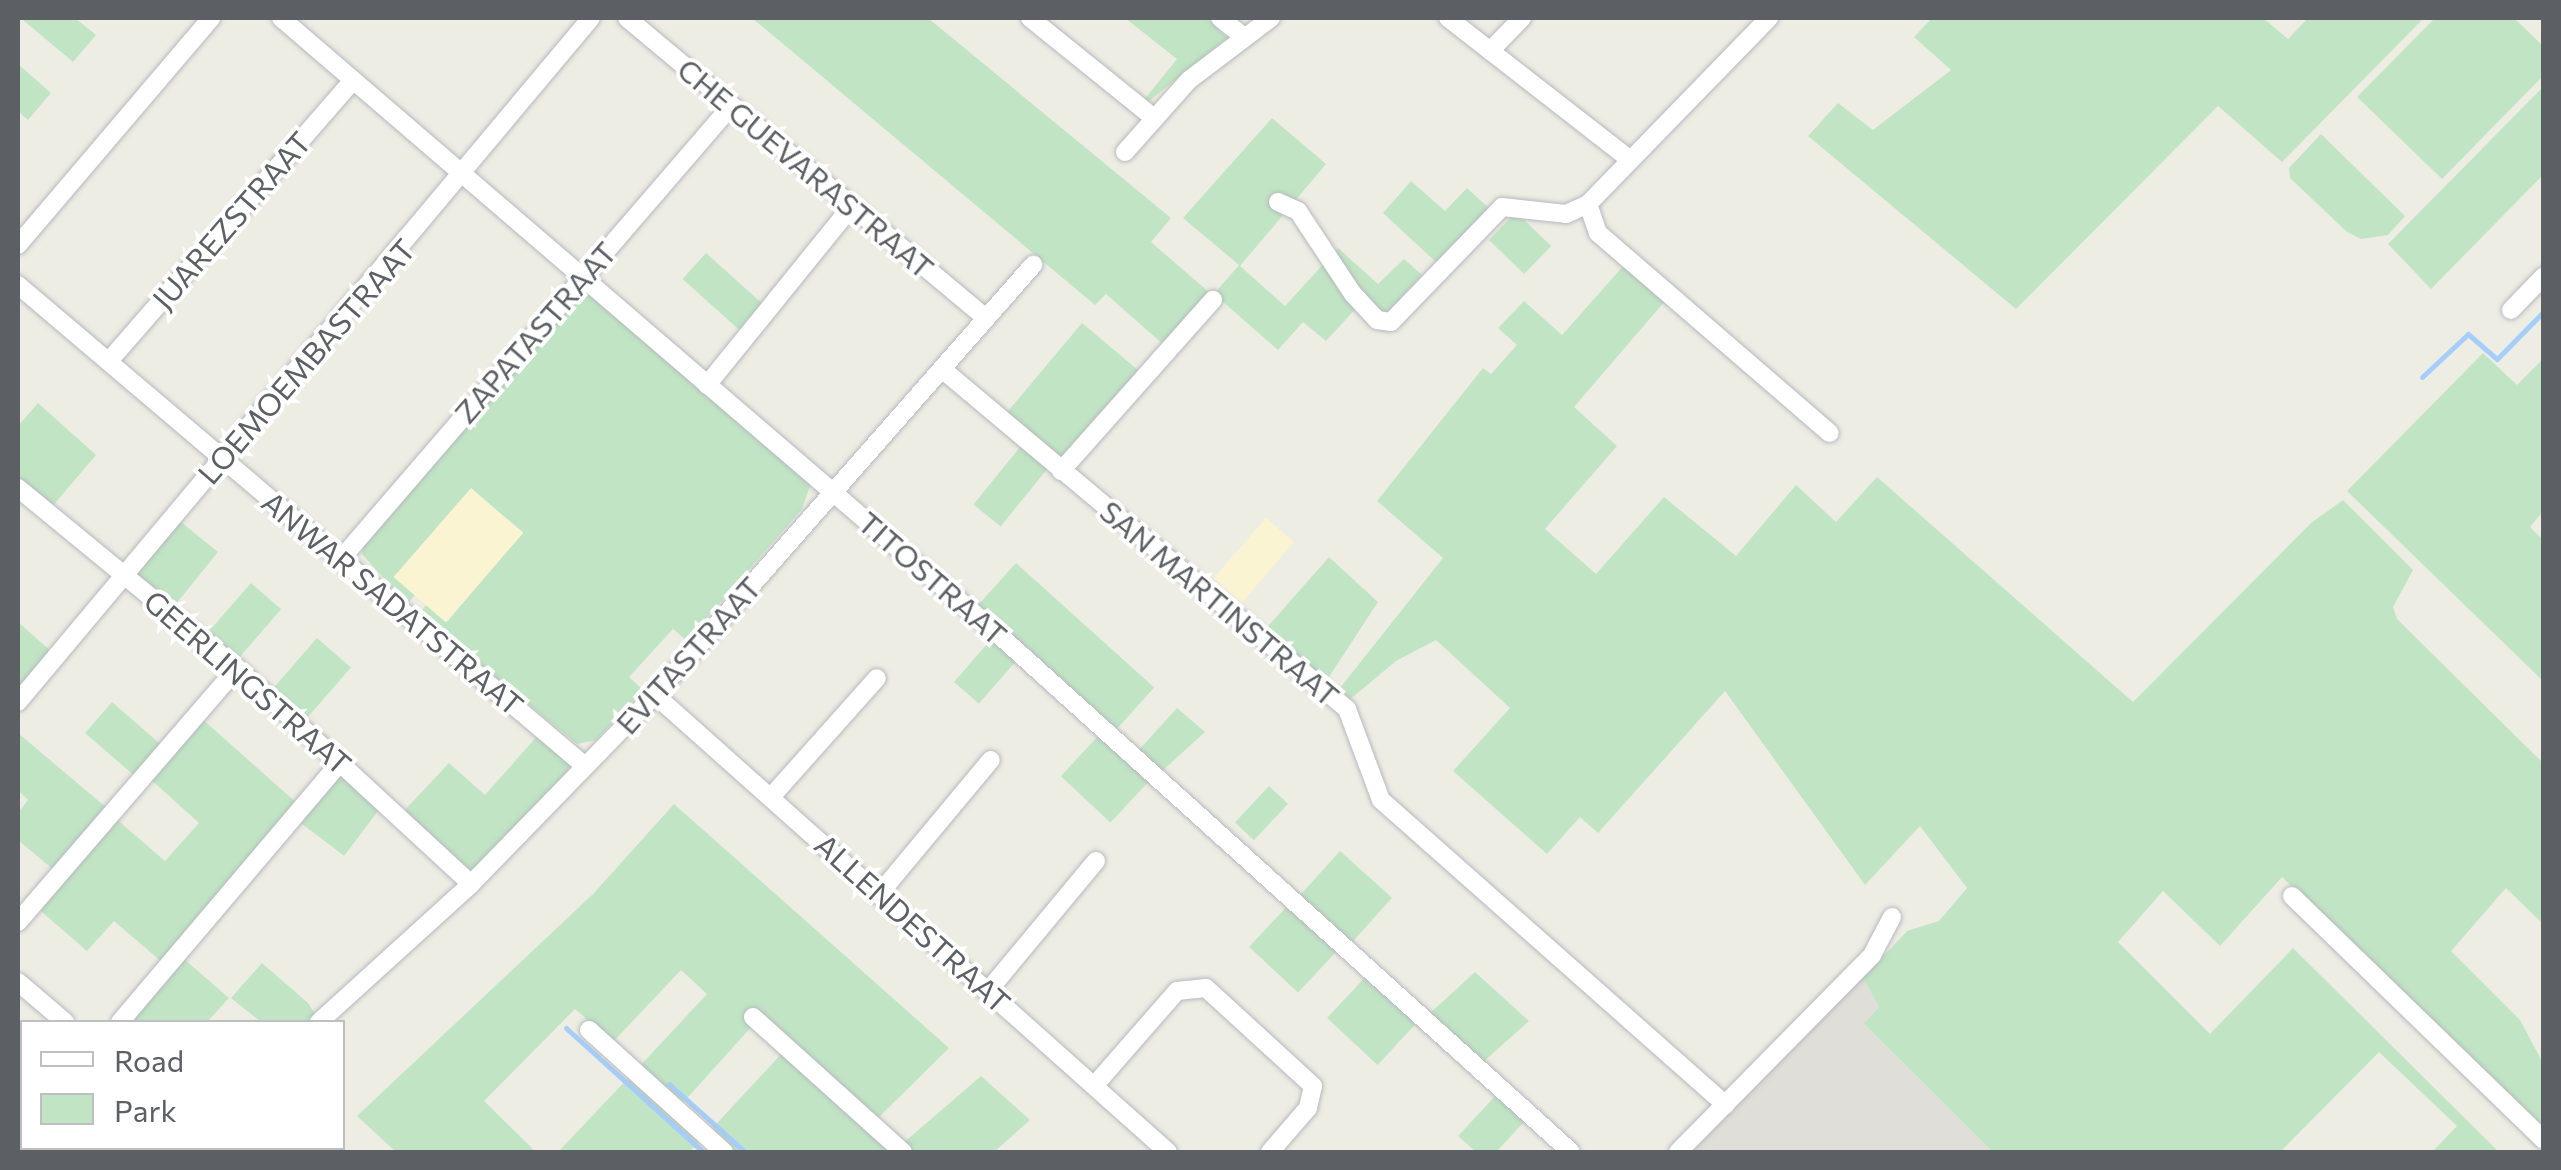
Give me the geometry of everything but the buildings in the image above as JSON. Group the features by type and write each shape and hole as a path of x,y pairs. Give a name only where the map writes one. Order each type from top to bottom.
{"street":[{"path":"18,245 211,18"},
{"name":"TITOSTRAAT","path":"280,18 832,492 1572,1152"},
{"name":"LOEMOEMBASTRAAT","path":"18,702 464,176 591,18"},
{"name":"CHE GUEVARASTRAAT","path":"626,18 986,318"},
{"path":"1030,18 1154,118"},
{"path":"1220,18 1244,37"},
{"path":"1126,152 1189,80 1271,18"},
{"path":"1448,18 1629,160"},
{"path":"1490,51 1522,18"},
{"path":"1278,202 1298,211 1329,268 1386,323 1502,206 1519,204 1566,214 1588,204 1769,18"},
{"name":"JUAREZSTRAAT","path":"109,361 353,80"},
{"name":"ZAPATASTRAAT","path":"341,559 731,106"},
{"path":"1588,204 1598,233 1830,433"},
{"path":"707,385 851,207"},
{"name":"EVITASTRAAT","path":"321,1020 471,884 655,695 1033,264"},
{"path":"2511,310 2544,276"},
{"name":"ANWAR SADATSTRAAT","path":"18,285 585,766"},
{"path":"1060,471 1212,300"},
{"name":"SAN MARTINSTRAAT","path":"942,369 1346,709 1381,800 1726,1105"},
{"name":"GEERLINGSTRAAT","path":"18,488 238,668 471,884"},
{"path":"18,922 238,668"},
{"path":"771,796 877,678"},
{"name":"ALLENDESTRAAT","path":"655,695 1168,1152"},
{"path":"880,893 991,760"},
{"path":"122,1020 342,761"},
{"path":"988,990 1096,860"},
{"path":"2292,896 2544,1140"},
{"path":"1678,1152 1872,956 1892,917"},
{"path":"18,982 63,1020"},
{"path":"1094,1086 1177,991 1206,988 1312,1086 1308,1108 1270,1152"},
{"path":"753,1017 903,1152"},
{"path":"589,1030 724,1152"}],"shaded area":[{"path":"1863,978 1879,1007 1865,1025 1993,1152 1692,1152"}],"green space":[{"path":"75,18 96,35 73,62 23,20"},
{"path":"752,18 928,18 1171,218 1151,242 1210,293 1164,345 1106,294 1095,305"},
{"path":"1125,18 1207,18 1227,38 1148,102 1143,101 1177,59"},
{"path":"1932,18 2263,18 2288,39 2308,18 2424,18 2282,162 2218,106 2016,309 1808,136 1838,103 1873,130 1951,70 1914,37"},
{"path":"2435,18 2514,18 2544,47 2543,76 2442,179 2357,97"},
{"path":"18,64 51,93 28,120 18,111"},
{"path":"2543,87 2543,175 2431,289 2388,244"},
{"path":"1272,118 1326,164 1240,266 1285,306 1338,248 1378,284 1404,259 1422,275 1381,320 1361,303 1326,341 1303,322 1278,350 1214,294 1239,265 1183,218"},
{"path":"2321,134 2405,216 2388,235 2361,239 2347,232 2290,178 2289,168"},
{"path":"1411,181 1445,211 1467,188 1491,210 1438,264 1383,213"},
{"path":"1516,212 1551,246 1524,274 1489,240"},
{"path":"706,253 762,304 739,330 683,279"},
{"path":"1625,264 1666,300 1574,407 1617,446 1545,529 1596,574 1664,497 1736,556 1796,485 1836,522 1877,477 2133,702 2311,523 2343,500 2413,570 2393,607 2397,619 2543,763 2543,924 2506,888 2451,951 2520,1020 2543,1063 2543,1132 2282,877 2220,946 2163,891 2118,942 2210,1034 2293,948 2499,1152 2432,1152 2457,1126 2379,1052 2280,1152 1993,1152 1864,1024 1879,1007 1863,978 1907,931 1939,921 1967,888 1920,826 1865,885 1725,691 1598,833 1580,817 1547,854 1453,771 1510,708 1436,640 1396,661 1347,702 1336,693 1443,558 1377,501 1483,368 1491,374 1517,345 1498,328 1524,301 1562,335"},
{"path":"588,292 811,483 802,509 702,623 686,640 673,629 629,677 643,690 596,740 577,744 419,614 426,605 447,622 523,532 471,489 395,577 415,595 407,604 362,554 363,545 573,300"},
{"path":"1082,323 1139,371 1060,466 1002,418"},
{"path":"2483,353 2517,385 2543,359 2543,511 2530,527 2543,540 2543,681 2347,491"},
{"path":"38,403 96,455 50,509 18,481 18,426"},
{"path":"1020,447 1047,469 1001,527 973,505"},
{"path":"176,518 218,552 173,607 131,573"},
{"path":"1329,557 1378,602 1325,683 1263,632"},
{"path":"1016,563 1154,687 1115,731 977,607"},
{"path":"251,583 281,609 235,662 205,636"},
{"path":"18,622 53,653 18,696"},
{"path":"994,636 1019,658 979,704 954,682"},
{"path":"317,638 351,668 304,722 270,692"},
{"path":"112,702 162,745 135,776 85,733"},
{"path":"1177,708 1205,732 1160,773 1137,752"},
{"path":"200,717 300,806 163,963 114,921 87,951 36,907 114,817 165,861 199,823 148,777"},
{"path":"18,733 108,809 55,871 18,840 18,813 28,800 18,790"},
{"path":"1101,733 1151,779 1110,823 1061,776"},
{"path":"539,734 570,762 567,775 475,869 465,869 402,813 449,763 485,795"},
{"path":"339,773 382,805 344,856 301,823"},
{"path":"1269,786 1288,804 1254,840 1235,823"},
{"path":"674,804 949,1048 876,1120 754,1024 680,1106 639,1067 707,994 681,970 613,1042 575,1009 484,1101 536,1152 396,1152 357,1116 594,893"},
{"path":"1340,851 1392,898 1350,945 1298,898"},
{"path":"1290,903 1339,949 1298,993 1249,947"},
{"path":"183,958 229,998 209,1020 128,1020"},
{"path":"262,963 308,1003 315,1014 309,1020 258,1020 231,998"},
{"path":"1475,972 1529,1021 1482,1063 1428,1015"},
{"path":"1368,974 1418,1021 1378,1065 1327,1018"},
{"path":"784,1051 897,1152 728,1152 707,1134"},
{"path":"631,1075 701,1140 689,1152 558,1152"},
{"path":"981,1076 1030,1120 994,1152 910,1152 901,1145"},
{"path":"1499,1092 1527,1119 1496,1152 1476,1152 1458,1136"}],"sand":[{"path":"471,488 523,533 446,622 394,577"},
{"path":"1266,518 1294,542 1241,603 1214,578"}],"waterway":[{"path":"2422,377 2468,334 2497,359 2544,311"},
{"path":"566,1028 703,1152"},
{"path":"669,1084 745,1152"}]}
